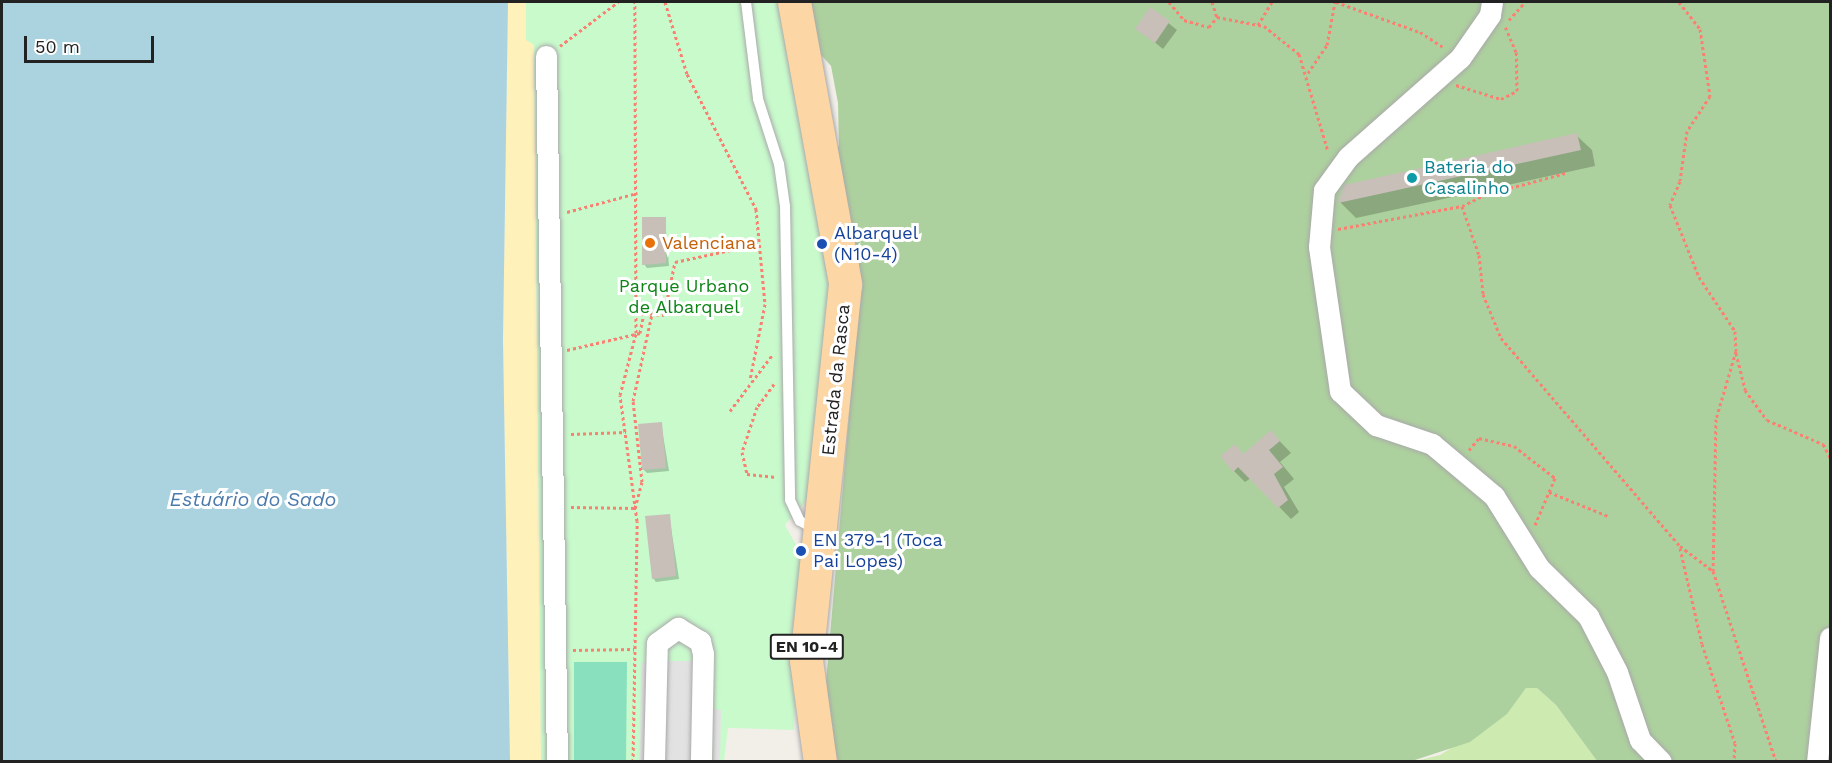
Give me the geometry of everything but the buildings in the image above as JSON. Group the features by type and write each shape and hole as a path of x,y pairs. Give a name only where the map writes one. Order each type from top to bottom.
{"main road":[{"name":"Estrada da Rasca","path":"794,2 845,284 806,660 820,762"}],"street":[{"path":"1492,2 1490,15 1460,58 1334,175 1318,211 1319,247 1340,392 1376,425 1432,444 1494,496 1539,568 1588,616 1617,672 1640,740 1661,762"},
{"path":"546,56 546,219 557,762"},
{"path":"654,762 657,643 678,628 700,640 703,654 701,762"},
{"path":"1817,762 1830,638"}],"lane":[{"path":"746,2 758,99 782,181 790,363 790,478 795,516 819,531"}],"path":[{"path":"546,56 618,2"},
{"path":"635,2 636,333"},
{"path":"665,2 687,74 756,209 765,304 750,380"},
{"path":"1169,2 1184,20 1209,27 1217,17"},
{"path":"1212,2 1217,17"},
{"path":"1258,25 1272,2"},
{"path":"1308,73 1327,45 1335,2 1420,32 1460,58"},
{"path":"1679,2 1700,29 1710,96 1687,131 1680,181 1670,205 1699,278 1735,331 1736,351 1745,390 1767,420 1823,444 1830,457"},
{"path":"1217,17 1258,25 1299,54 1308,73 1334,175"},
{"path":"1441,78 1501,99 1511,97 1520,78 1504,24"},
{"path":"1332,230 1462,206 1487,194 1566,173"},
{"path":"546,219 637,193"},
{"path":"1462,206 1479,255 1483,294 1501,338 1680,546 1713,571"},
{"path":"633,762 635,508 621,395 636,333 644,313 664,315 675,262 758,244"},
{"path":"635,508 642,482 633,401 652,314"},
{"path":"550,354 636,333"},
{"path":"730,411 750,380 789,337"},
{"path":"1736,351 1716,419 1713,571 1776,762"},
{"path":"790,363 757,407 742,452 747,474 790,478"},
{"path":"552,434 626,432"},
{"path":"1457,463 1479,438 1514,446 1556,478 1526,546"},
{"path":"1549,492 1608,516"},
{"path":"552,507 635,508"},
{"path":"1680,546 1702,644 1735,742 1734,762"},
{"path":"555,651 634,649"}],"green space":[{"name":"Parque Urbano de Albarquel","path":"526,2 784,2 832,260 810,497 785,525 801,554 794,730 728,728 724,761 541,761 534,45 526,40"},
{"path":"808,2 1830,2 1830,761 1597,761 1556,705 1537,688 1526,688 1507,714 1470,742 1412,761 838,761 824,705 857,324 833,148 839,146 838,103 831,66 815,48"},
{"path":"574,662 627,662 626,761 574,761"},
{"path":"1526,688 1537,688 1556,705 1597,761 1412,762 1440,755 1506,714"}],"sand":[{"path":"508,2 526,2 526,37 534,44 541,762 510,761 503,340"}],"shaded area":[{"path":"653,661 652,761 640,762 641,663"},
{"path":"662,661 694,661 694,761 661,762"},
{"path":"714,709 721,710 720,761 713,761"}],"water":[{"name":"Estuário do Sado","path":"2,2 508,2 503,340 510,761 2,761"}],"place":[{"name":"Bateria do Casalinho","path":"1412,178"},
{"name":"Valenciana","path":"650,243"},
{"name":"Albarquel (N10-4)","path":"822,244"},
{"name":"EN 379-1 (Toca Pai Lopes)","path":"801,551"}]}
